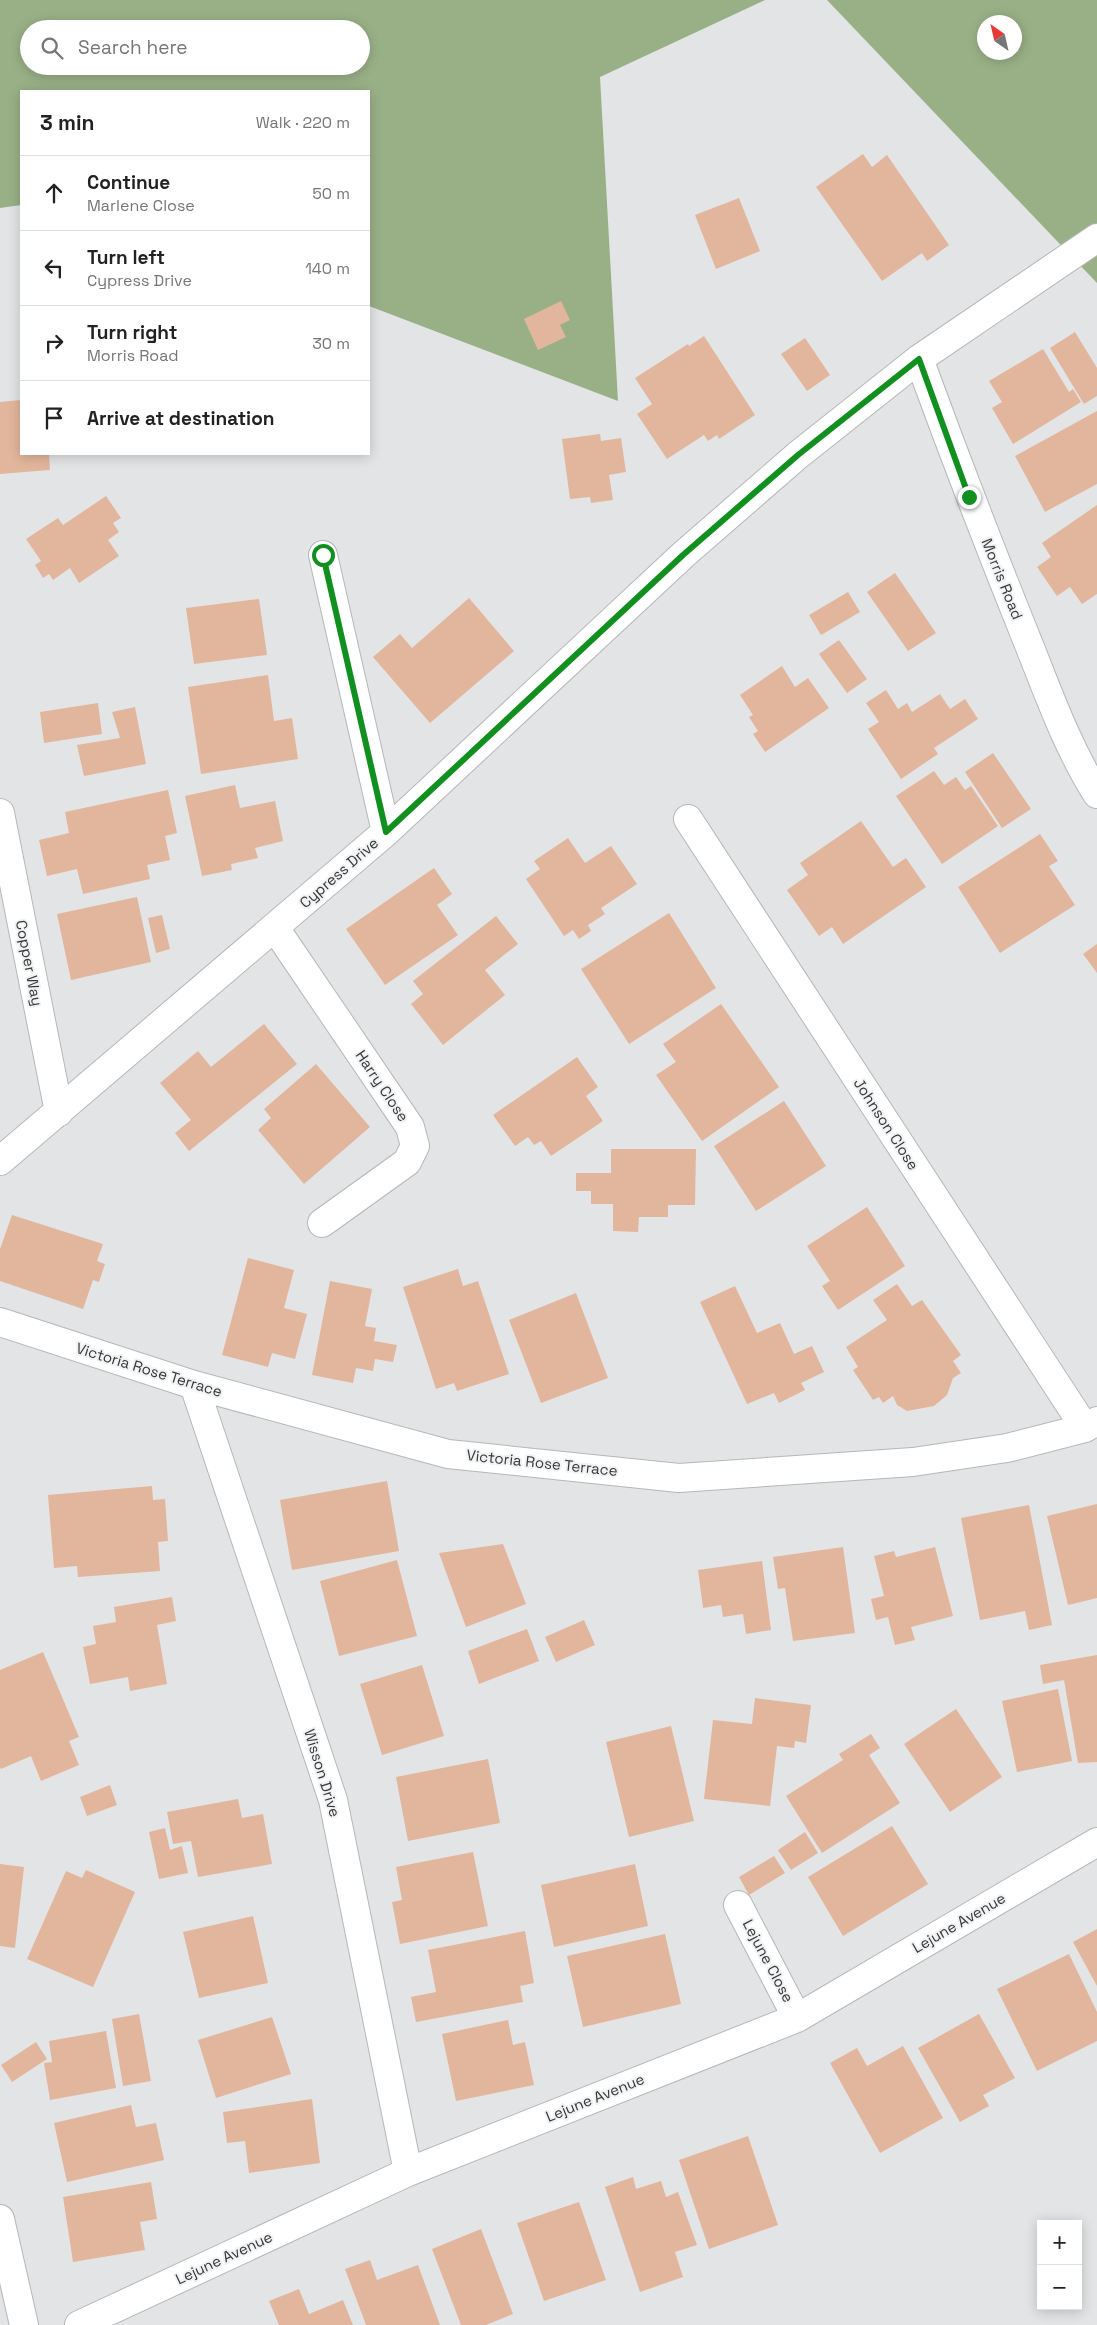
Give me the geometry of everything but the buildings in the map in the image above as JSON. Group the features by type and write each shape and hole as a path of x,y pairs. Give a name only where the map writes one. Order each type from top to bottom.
{"street":[{"name":"Cypress Drive","path":"0,1161 386,832 683,555 798,455 919,359 1097,238"},
{"name":"Morris Road","path":"919,359 969,497 1038,668 1080,766 1097,794"},
{"path":"323,555 386,832"},
{"name":"Copper Way","path":"0,813 58,1112"},
{"name":"Johnson Close","path":"688,819 1091,1424"},
{"name":"Harry Close","path":"275,928 410,1127 415,1146 407,1162 322,1223"},
{"name":"Victoria Rose Terrace","path":"0,1322 194,1385 448,1454 679,1478 913,1462 1007,1448 1091,1424"},
{"name":"Wisson Drive","path":"194,1385 333,1800 408,2172"},
{"name":"Lejune Avenue","path":"79,2325 408,2172 797,2018 1097,1842"},
{"name":"Lejune Close","path":"738,1905 797,2018"},
{"path":"0,2219 24,2325"}],"green space":[{"path":"0,0 765,0 600,77 618,401 370,306 370,90 20,90 20,205 0,208"},
{"path":"827,0 1097,0 1097,283"}],"route":[{"path":"323,555 386,832 683,555 798,455 919,359 969,497"}]}
